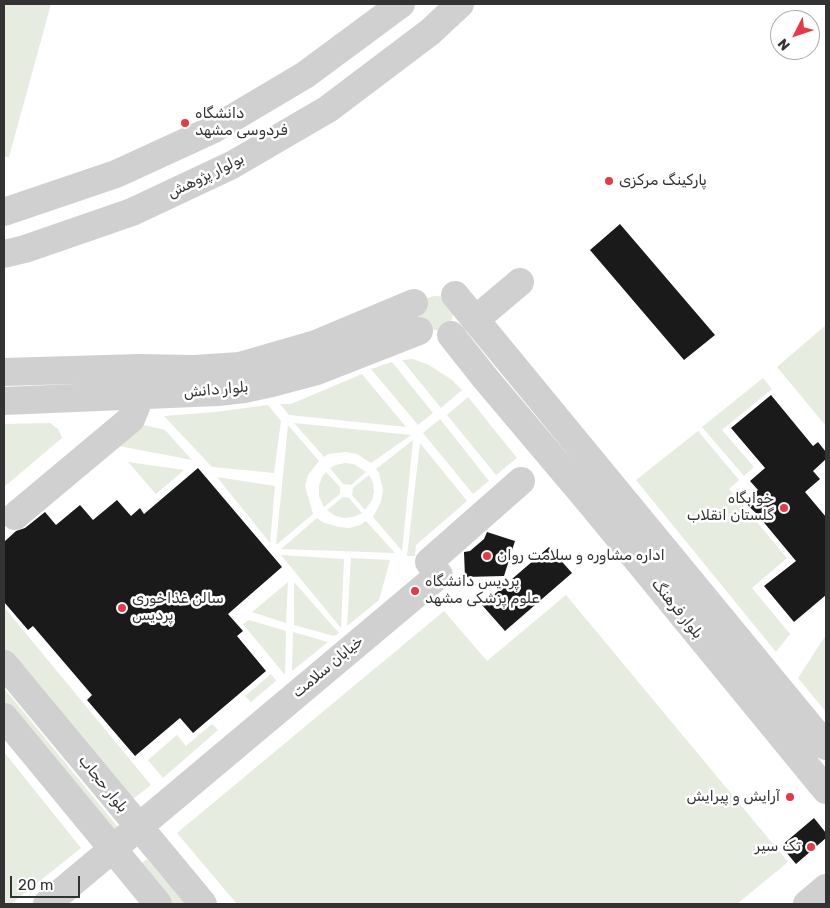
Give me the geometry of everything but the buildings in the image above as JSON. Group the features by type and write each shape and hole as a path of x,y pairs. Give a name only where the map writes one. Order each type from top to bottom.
{"lane":[{"path":"4,212 116,174 214,129 305,75 401,4"},
{"name":"بولوار پژوهش","path":"4,254 25,249 132,212 232,165 328,109 430,32 460,4"},
{"path":"475,320 520,282"},
{"path":"437,288 447,290 455,295 461,304 463,314 456,332 438,339 428,337 419,331 414,323 412,313 419,295 437,288"},
{"name":"بلوار فرهنگ","path":"455,295 826,746"},
{"name":"بلوار دانش","path":"4,372 138,368 194,369 240,366 316,344 414,304"},
{"name":"بلوار دانش","path":"4,400 139,398 218,392 272,383 317,371 419,331"},
{"name":"بلوار فرهنگ","path":"451,335 826,790"},
{"path":"15,516 131,419 139,398"},
{"name":"خیابان سلامت","path":"47,904 439,574 429,562 521,481"},
{"name":"بلوار حجاب","path":"4,664 202,904"},
{"path":"4,717 158,904"},
{"path":"807,904 826,888"}],"shaded area":[{"path":"4,4 51,4 9,157 4,157"},
{"path":"436,296 443,297 448,301 452,306 452,320 448,325 443,329 436,330 429,329 424,325 420,320 419,313 420,306 424,301 429,297"},
{"path":"826,325 826,426 777,367"},
{"path":"413,359 429,365 452,380 462,390 441,408 402,360"},
{"path":"392,362 433,413 418,425 371,369"},
{"path":"362,374 406,427 289,415 280,404 291,404"},
{"path":"763,378 772,389 722,430 754,467 744,476 702,427"},
{"path":"468,397 517,458 496,475 447,415"},
{"path":"268,405 281,421 274,473 212,467 164,416 215,412"},
{"path":"440,419 489,481 473,494 423,433"},
{"path":"50,423 58,429 62,438 4,487 4,424"},
{"path":"294,423 411,435 371,463 357,454 346,452 328,454 324,457"},
{"path":"144,425 165,430 192,460 119,446"},
{"path":"288,425 319,461 308,475 305,486 313,514 276,545"},
{"path":"698,431 739,480 729,489 787,558 752,588 790,634 776,652 636,480"},
{"path":"413,440 402,551 373,517 381,502 383,490 379,473 376,469"},
{"path":"420,443 467,501 416,545 415,556 407,556"},
{"path":"128,462 184,470 156,494"},
{"path":"345,463 354,464 366,472 351,485 343,484 330,468"},
{"path":"326,472 340,487 340,494 324,507 319,496 319,486"},
{"path":"369,475 373,483 374,492 372,500 365,510 352,495 353,488"},
{"path":"217,477 275,486 270,543"},
{"path":"343,497 349,498 362,513 344,518 336,516 327,510"},
{"path":"317,518 324,523 349,528 366,521 395,553 281,549"},
{"path":"281,555 344,559 341,628"},
{"path":"351,558 390,560 379,600 347,626"},
{"path":"288,582 286,623 252,612"},
{"path":"294,582 339,633 334,636 294,625"},
{"path":"566,595 788,862 737,904 237,904 177,833 444,611 487,661"},
{"path":"4,607 151,785 129,802 4,649"},
{"path":"249,620 286,631 285,675 243,624"},
{"path":"293,632 328,642 292,671"},
{"path":"826,635 826,712 798,678"},
{"path":"271,674 276,681 251,702 245,696"},
{"path":"4,688 118,827 110,833 4,704"},
{"path":"212,724 218,730 163,778 148,760 177,735 186,746"},
{"path":"4,752 81,848 11,904 4,904"},
{"path":"147,859 185,904 172,904 139,865"}],"place":[{"name":"دانشگاه فردوسی مشهد","path":"185,123"},
{"name":"پارکینگ مرکزی","path":"609,181"},
{"name":"خوابگاه گلستان انقلاب","path":"784,508"},
{"name":"اداره مشاوره و سلامت روان","path":"487,556"},
{"name":"پردیس دانشگاه علوم پزشکی مشهد","path":"415,591"},
{"name":"سالن غذاخوری پردیس","path":"122,608"},
{"name":"آرایش و پیرایش","path":"790,797"},
{"name":"تک سیر","path":"811,847"}]}
